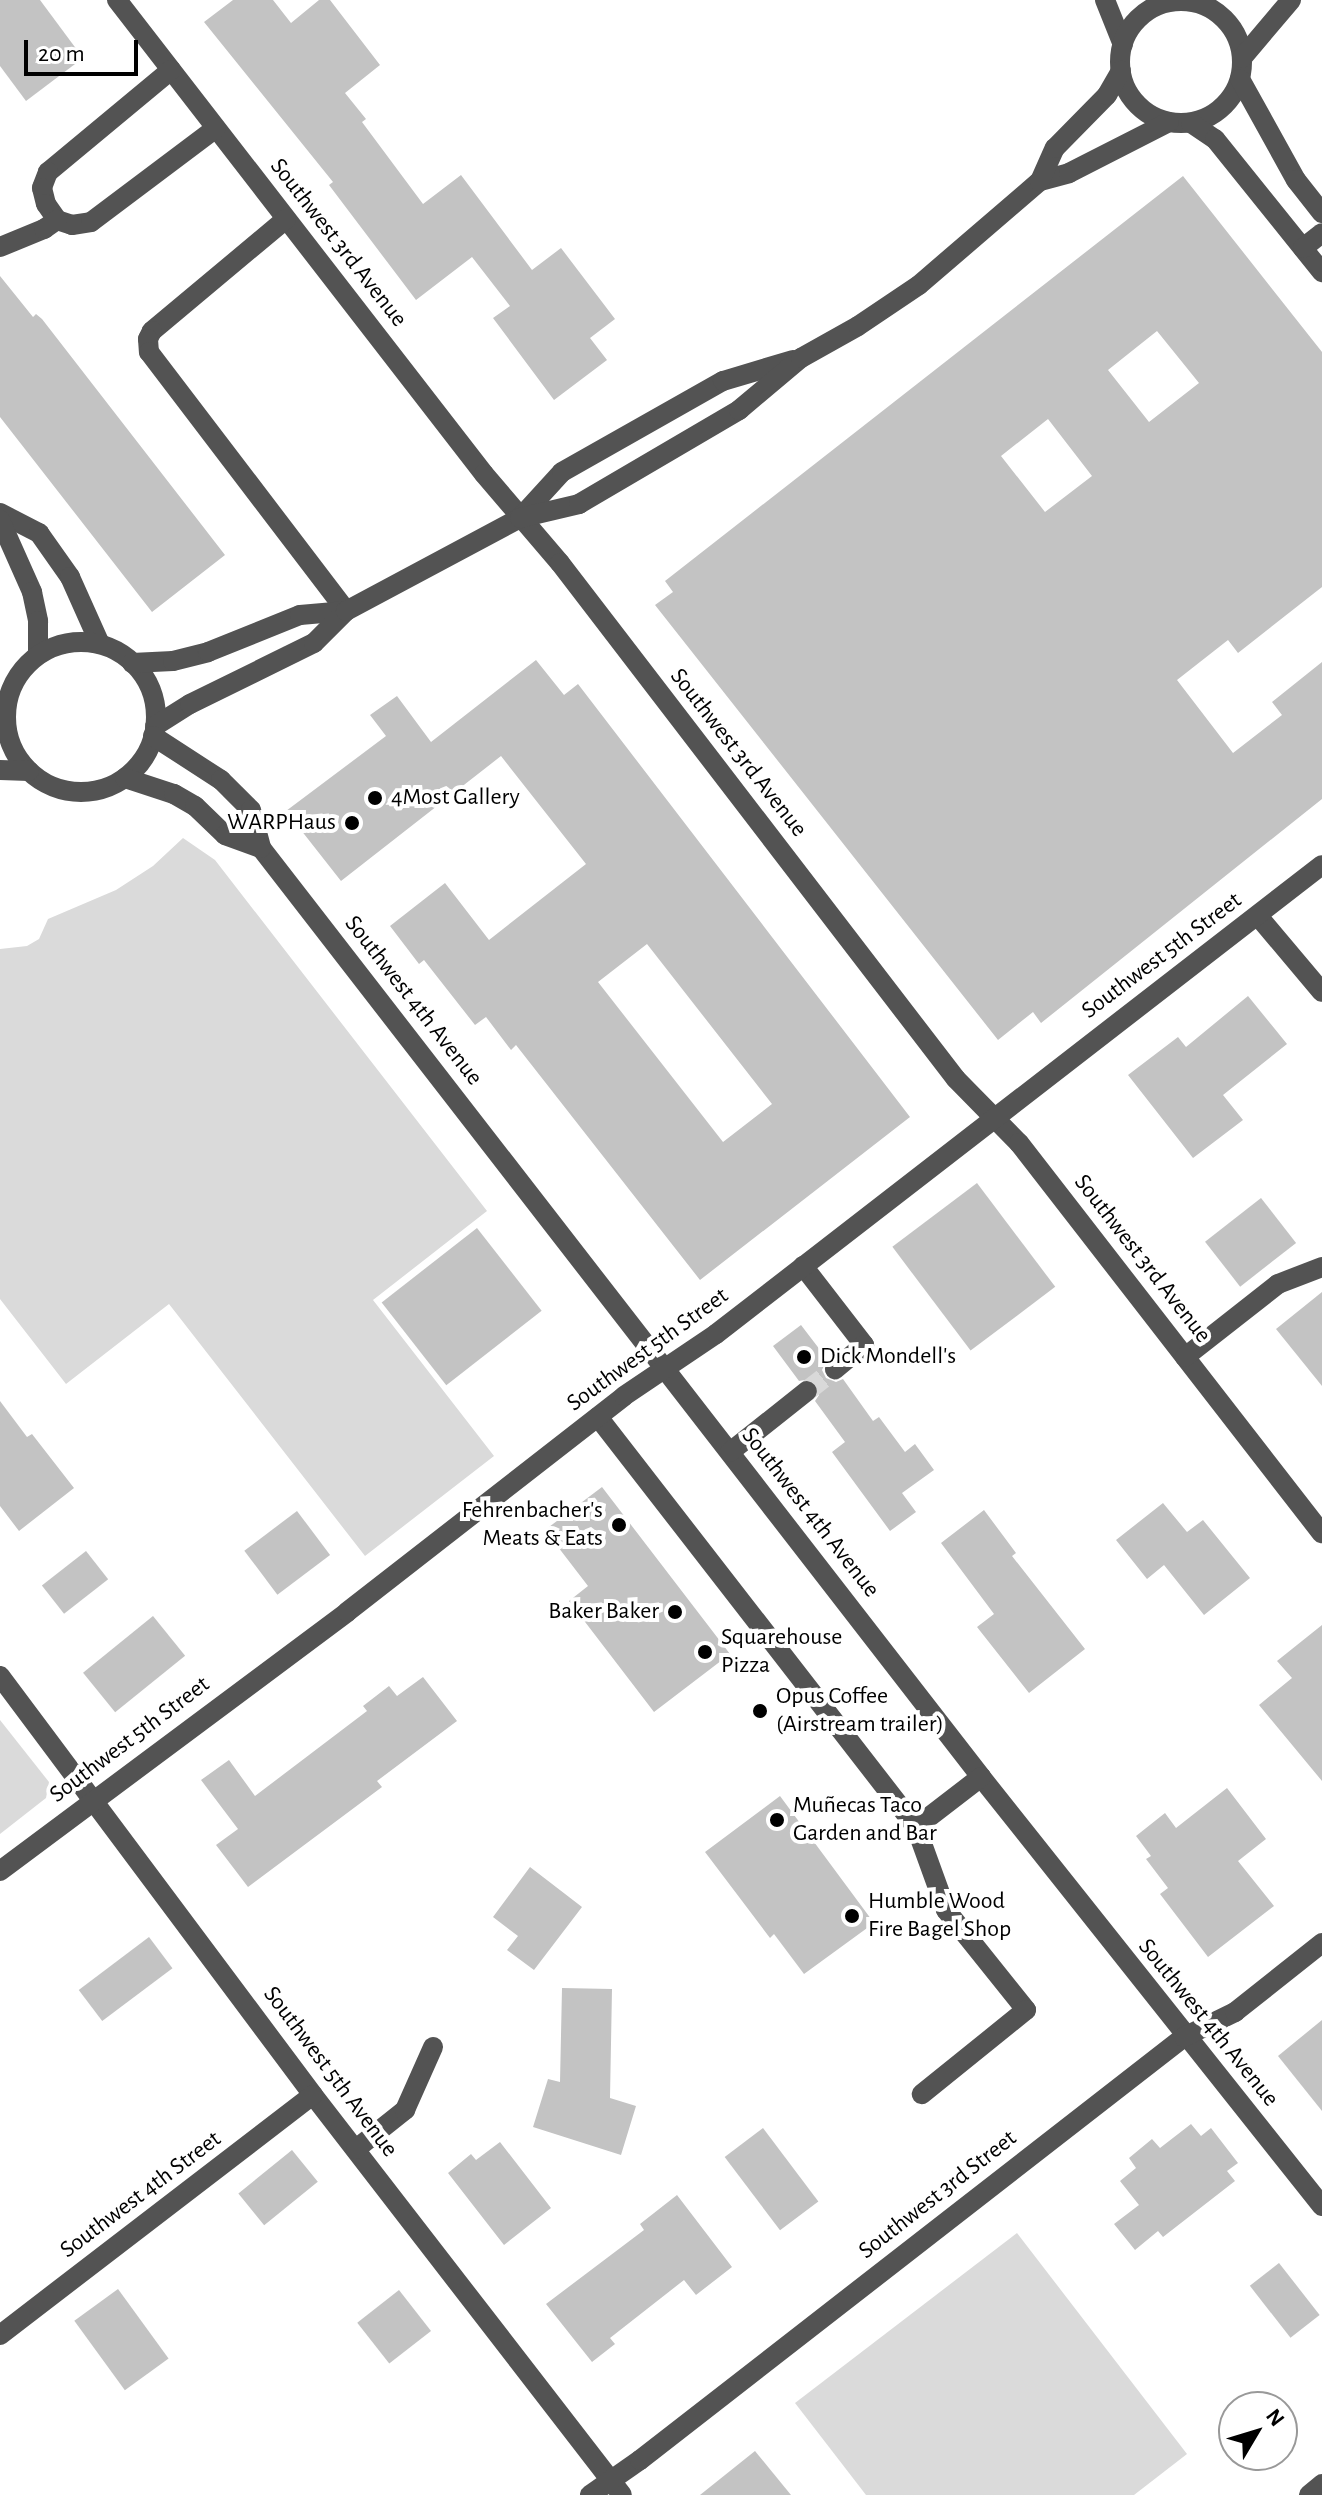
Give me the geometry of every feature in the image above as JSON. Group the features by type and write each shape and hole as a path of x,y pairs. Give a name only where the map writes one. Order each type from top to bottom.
{"street":[{"name":"Southwest 3rd Avenue","path":"117,0 520,518 560,563 956,1079 1019,1143 1322,1533"},
{"path":"1105,0 1123,45"},
{"path":"1242,58 1291,0"},
{"path":"154,731 190,704 314,643 346,611 520,518 579,504 739,410 801,358 858,326 919,285 1040,181 1055,148 1107,95 1121,71 1123,45 1138,19 1152,8 1199,2 1232,28 1242,58 1240,79 1221,108 1191,123 1169,122 1129,139 1069,173 1040,181"},
{"path":"171,70 48,172 42,188 46,204 57,220 72,225 91,222 216,128"},
{"path":"1121,71 1137,104 1169,122"},
{"path":"1240,79 1296,180 1322,213"},
{"path":"1191,123 1215,139 1322,272"},
{"path":"286,219 152,331 149,352 346,611"},
{"path":"0,247 44,229 57,220"},
{"path":"1303,248 1322,233"},
{"path":"520,518 562,472 723,381 801,358"},
{"path":"0,513 39,533 70,577 100,644"},
{"path":"0,520 32,592 38,621 38,655"},
{"path":"132,663 173,661 208,652 300,615 346,611"},
{"path":"78,642 100,644 132,663 153,695 154,731 139,765 125,778 96,790 65,791 45,783 29,771 15,752 3,708 17,677 38,655 57,645 78,642"},
{"name":"Southwest 4th Avenue","path":"154,731 221,780 251,810 261,848 1184,2037 1322,2206"},
{"path":"0,770 29,771"},
{"path":"125,778 174,794 195,806 225,835 261,848"},
{"name":"Southwest 5th Street","path":"0,1871 347,1612 664,1367 716,1334 1322,865"},
{"path":"1258,916 1322,992"},
{"path":"803,1266 864,1345 835,1369"},
{"path":"1185,1357 1278,1284 1322,1267"},
{"path":"730,1452 807,1391"},
{"path":"598,1417 916,1827 946,1910 1026,2010 922,2094"},
{"name":"Southwest 5th Avenue","path":"0,1676 313,2095 617,2488"},
{"path":"916,1827 981,1777"},
{"name":"Southwest 3rd Street","path":"590,2495 617,2488 1184,2037 1235,2012 1322,1943"},
{"path":"356,2149 405,2110 433,2047"},
{"name":"Southwest 4th Street","path":"0,2335 313,2095"},
{"path":"1309,2495 1322,2484"}],"shaded area":[{"path":"183,838 215,860 487,1211 373,1300 494,1456 365,1556 169,1304 66,1384 0,1299 0,949 27,946 39,939 48,919 116,890 153,866"},
{"path":"0,1720 49,1782 46,1798 0,1834"},
{"path":"1017,2233 1187,2454 1134,2495 866,2495 795,2403"}],"building":[{"path":"0,0 40,0 83,58 26,101 0,66"},
{"path":"233,0 273,0 291,23 319,0 330,0 380,65 345,93 366,119 362,122 423,204 461,175 532,270 561,248 615,319 590,338 607,360 554,400 493,318 510,306 472,257 416,300 329,185 333,182 204,22"},
{"path":"1183,176 1322,352 1322,587 1238,653 1228,640 1177,680 1233,753 1282,715 1272,702 1322,662 1322,799 1041,1023 1033,1012 998,1040 655,605 673,592 665,581","holes":["1157,331 1199,383 1149,422 1108,370","1048,419 1092,476 1045,512 1001,456"]},
{"path":"0,276 33,317 36,314 42,319 225,555 152,612 0,417"},
{"path":"536,660 564,695 578,684 910,1117 700,1280 516,1045 511,1050 486,1017 475,1025 424,960 419,964 390,926 445,883 489,940 586,864 501,756 341,881 286,811 386,736 370,715 397,696 431,742","holes":["647,944 772,1104 723,1142 598,982"]},
{"path":"1248,996 1287,1044 1223,1095 1243,1120 1193,1158 1128,1075 1178,1037 1186,1047"},
{"path":"977,1183 1055,1287 971,1351 892,1247"},
{"path":"1261,1198 1296,1243 1240,1287 1205,1242"},
{"path":"477,1228 542,1311 446,1385 382,1302"},
{"path":"1322,1292 1322,1386 1276,1329"},
{"path":"801,1325 827,1359 822,1370 826,1378 836,1382 843,1379 873,1421 879,1417 905,1452 915,1444 934,1470 902,1493 916,1512 890,1531 832,1452 845,1442 815,1401 819,1395 818,1384 811,1379 799,1381 773,1346"},
{"path":"0,1401 27,1437 32,1434 74,1488 19,1531 0,1506"},
{"path":"602,1487 730,1654 654,1712 569,1601 588,1586 545,1530"},
{"path":"1163,1503 1187,1532 1203,1520 1250,1578 1204,1615 1164,1565 1147,1579 1116,1540"},
{"path":"984,1510 1016,1553 1012,1556 1085,1649 1029,1693 977,1627 994,1614 941,1543"},
{"path":"297,1511 330,1555 277,1595 244,1551"},
{"path":"86,1551 108,1579 64,1614 42,1585"},
{"path":"153,1616 185,1656 115,1712 83,1673"},
{"path":"1322,1625 1322,1781 1259,1705 1292,1678 1277,1661"},
{"path":"423,1677 457,1721 377,1781 382,1787 248,1887 216,1845 238,1829 201,1780 229,1760 255,1796 367,1711 363,1706 389,1686 397,1696"},
{"path":"1227,1788 1266,1839 1238,1861 1274,1906 1208,1957 1160,1894 1168,1888 1146,1859 1151,1856 1136,1836 1165,1813 1176,1828"},
{"path":"780,1796 874,1923 804,1974 774,1934 770,1938 705,1852"},
{"path":"530,1867 582,1907 534,1970 507,1950 518,1936 493,1917"},
{"path":"149,1937 172,1968 102,2021 79,1990"},
{"path":"562,1988 612,1989 610,2098 636,2106 621,2155 533,2127 548,2079 560,2082"},
{"path":"1322,2020 1322,2111 1278,2056"},
{"path":"1191,2124 1201,2136 1211,2128 1238,2163 1227,2171 1235,2181 1163,2237 1158,2231 1135,2250 1114,2224 1139,2205 1120,2181 1136,2168 1129,2158 1152,2139 1160,2148"},
{"path":"763,2128 818,2201 780,2230 725,2157"},
{"path":"500,2142 551,2208 504,2245 448,2173 471,2154 476,2160"},
{"path":"292,2150 318,2182 264,2225 238,2193"},
{"path":"677,2195 732,2267 696,2295 684,2280 610,2338 615,2344 592,2362 546,2304 644,2230 640,2224"},
{"path":"1279,2263 1320,2315 1290,2338 1250,2286"},
{"path":"118,2289 169,2359 125,2390 74,2321"},
{"path":"399,2290 431,2331 389,2364 357,2323"},
{"path":"755,2451 791,2495 700,2495"}],"tunnel":[{"path":"807,1391 835,1369"}],"place":[{"name":"4Most Gallery","path":"375,798"},
{"name":"WARPHaus","path":"352,823"},
{"name":"Dick Mondell's","path":"804,1357"},
{"name":"Fehrenbacher's Meats & Eats","path":"619,1525"},
{"name":"Baker Baker","path":"675,1612"},
{"name":"Squarehouse Pizza","path":"705,1652"},
{"name":"Opus Coffee (Airstream trailer)","path":"760,1711"},
{"name":"Muñecas Taco Garden and Bar","path":"777,1820"},
{"name":"Humble Wood Fire Bagel Shop","path":"852,1916"}]}
